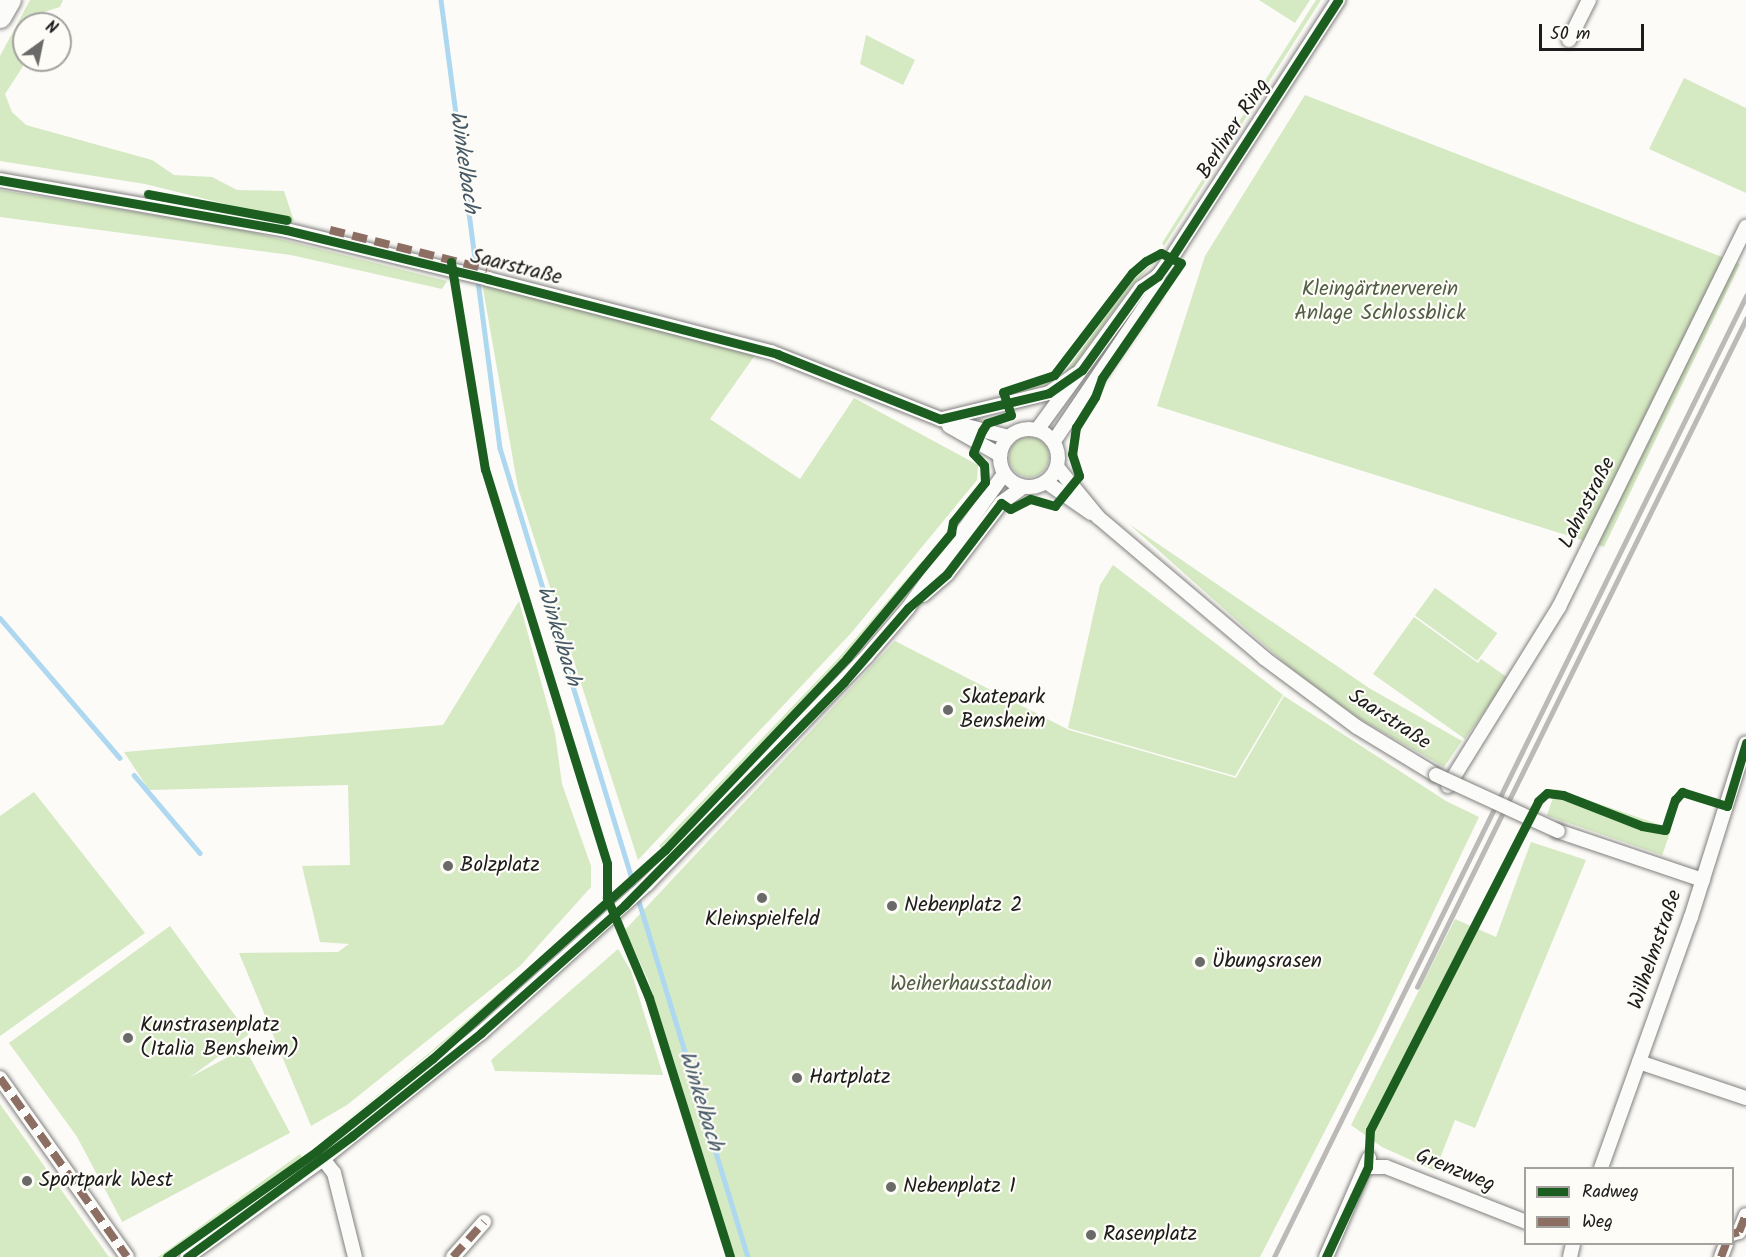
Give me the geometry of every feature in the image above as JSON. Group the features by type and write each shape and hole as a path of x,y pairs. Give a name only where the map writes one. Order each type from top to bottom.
{"highway":[{"path":"0,17 10,0"}],"street":[{"name":"Berliner Ring","path":"1054,441 1153,295 1158,276 1338,0"},
{"path":"1569,40 1589,0"},
{"name":"Saarstraße","path":"0,180 286,230 488,279 777,354 940,419 1008,437"},
{"name":"Lahnstraße","path":"1448,786 1559,607 1746,227"},
{"name":"Berliner Ring","path":"1037,430 1140,288 1158,276"},
{"path":"940,419 1049,393 1082,370"},
{"name":"Saarstraße","path":"940,419 999,455"},
{"path":"908,608 946,574 1001,503 1023,486 1046,482 1057,467 1054,441 1037,430 1026,429 1008,437 999,455 1004,474 1023,486"},
{"name":"Saarstraße","path":"1057,467 1098,517"},
{"path":"187,1257 323,1159 481,1033 647,884 844,682 908,608 1004,474"},
{"name":"Saarstraße","path":"1046,482 1098,517 1264,658 1357,727 1436,775 1558,831 1703,880"},
{"name":"Wilhelmstraße","path":"1601,1167 1703,880 1746,743"},
{"path":"1639,1062 1746,1098"},
{"path":"0,1078 127,1257"},
{"path":"323,1159 334,1173 356,1257"},
{"name":"Grenzweg","path":"1326,1257 1369,1162 1524,1221"},
{"path":"1739,1234 1746,1215"},
{"path":"453,1257 484,1222"}],"green space":[{"path":"30,0 63,0 60,7 46,12 24,12"},
{"path":"1259,0 1310,0 1295,23"},
{"path":"1316,0 1321,0 1164,246 1162,243"},
{"path":"12,34 12,72 19,72 5,94 12,112 26,125 152,160 174,175 212,177 237,190 284,191 294,221 145,184 0,161 0,56"},
{"path":"866,35 915,60 903,85 860,64"},
{"path":"1684,78 1746,108 1746,193 1649,149"},
{"name":"Kleingärtnerverein Anlage Schlossblick","path":"1305,95 1740,264 1604,547 1157,406 1205,256"},
{"path":"0,190 240,229 447,281 442,289 291,255 0,217"},
{"path":"1155,262 1133,284 1066,377 1011,397 1063,375 1131,281"},
{"path":"482,283 758,351 710,419 800,479 854,398 978,465 977,480 852,632 638,860 518,488"},
{"path":"1029,437 1043,443 1049,457 1043,471 1029,477 1015,471 1009,457 1015,443"},
{"path":"1129,524 1369,688 1462,741 1444,767 1358,718 1289,667"},
{"path":"922,561 926,564 840,665 663,849 659,846 836,661"},
{"path":"1113,565 1283,695 1235,776 1068,728 1100,585"},
{"path":"1435,588 1497,633 1477,661 1415,616"},
{"path":"519,601 555,733 562,784 591,866 591,887 520,966 347,1105 311,1126 239,953 338,952 349,944 320,942 302,866 350,865 348,785 149,790 124,752 443,725"},
{"path":"1414,617 1478,663 1481,659 1508,678 1465,739 1373,674"},
{"name":"Weiherhausstadion","path":"895,641 1069,730 1236,778 1284,696 1446,801 1479,817 1376,1032 1260,1257 733,1257 648,980 625,930"},
{"path":"1556,789 1671,829 1662,855 1547,815"},
{"path":"34,792 145,933 0,1036 0,816"},
{"path":"1531,842 1586,860 1475,1128 1455,1120 1435,1171 1382,1147 1351,1125 1455,919 1496,937"},
{"path":"596,909 507,992 320,1142 428,1054"},
{"name":"Kunstrasenplatz (Italia Bensheim)","path":"170,926 249,1034 88,1151 9,1043"},
{"path":"618,949 631,971 663,1075 495,1071 491,1060"},
{"path":"245,1048 290,1133 122,1222 77,1137"},
{"name":"Sportpark West","path":"0,1104 109,1257 0,1257"},
{"path":"300,1154 302,1157 165,1257 158,1257"}],"waterway":[{"name":"Winkelbach","path":"441,0 500,448 748,1257"},
{"path":"0,618 120,758"},
{"path":"134,775 200,853"}],"railway":[{"path":"1274,1257 1746,296"},
{"path":"1417,987 1746,319"}],"marked path":[{"path":"330,230 487,269"},
{"path":"0,1078 127,1257"},
{"path":"1734,1233 1739,1232 1746,1215"},
{"path":"453,1257 484,1222"},
{"path":"1721,1257 1726,1245"}],"cycle path":[{"path":"0,180 286,230 488,279 777,354 940,419 1049,393 1082,370 1141,288 1158,276 1172,257 1338,0"},
{"path":"148,194 287,220"},
{"path":"167,1257 317,1151 432,1059 665,850 847,658 951,533 953,522 985,482 984,465 973,453 982,431 987,423 1011,415 1003,392 1054,375 1132,273 1146,261 1161,253 1181,263 1102,378 1095,397 1076,427 1072,454 1079,476 1055,506 1030,499 1010,509 1001,503 947,574 908,608 844,682 625,905 481,1033 352,1136 187,1257"},
{"path":"451,262 485,469 607,864 607,898 649,998 730,1257"},
{"path":"1326,1257 1368,1167 1370,1130 1538,801 1547,793 1563,795 1642,826 1665,830 1675,800 1682,792 1727,806 1746,743"}],"place":[{"name":"Skatepark Bensheim","path":"948,710"},
{"name":"Bolzplatz","path":"448,866"},
{"name":"Kleinspielfeld","path":"762,898"},
{"name":"Nebenplatz 2","path":"892,906"},
{"name":"Übungsrasen","path":"1200,962"},
{"name":"Kunstrasenplatz (Italia Bensheim)","path":"128,1038"},
{"name":"Hartplatz","path":"797,1078"},
{"name":"Sportpark West","path":"27,1181"},
{"name":"Nebenplatz 1","path":"891,1187"},
{"name":"Rasenplatz","path":"1091,1235"}]}
